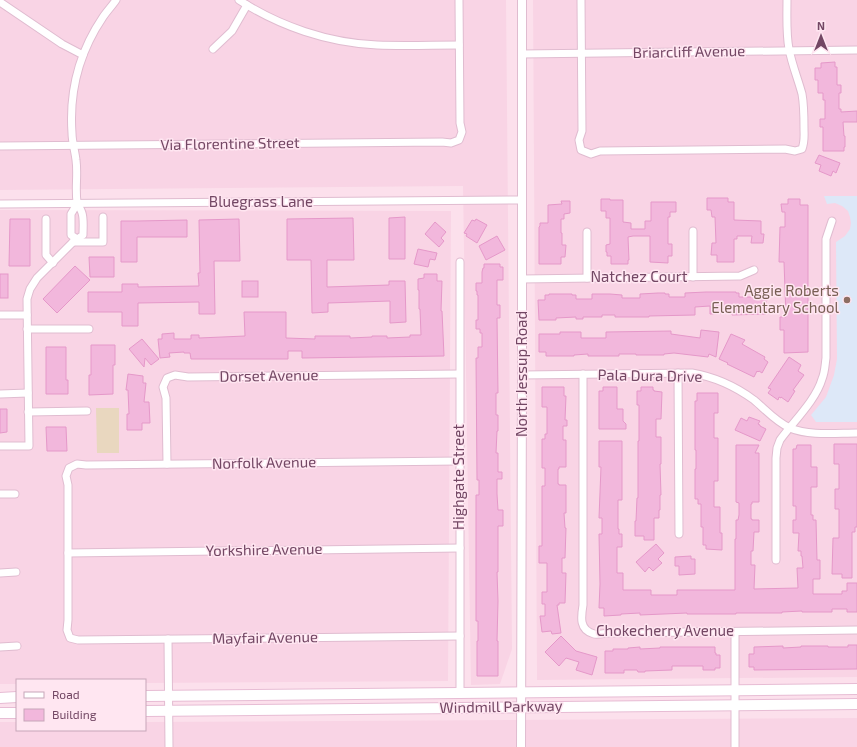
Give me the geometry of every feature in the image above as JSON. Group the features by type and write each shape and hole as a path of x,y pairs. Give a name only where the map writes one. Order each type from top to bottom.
{"main road":[{"name":"Windmill Parkway","path":"146,711 169,704 460,693 857,689"},
{"name":"Windmill Parkway","path":"146,696 169,704 521,707 857,704"},
{"path":"0,698 16,697"},
{"path":"0,713 16,713"}],"street":[{"path":"75,241 71,235 71,214 77,204 77,160 73,146 72,123 74,89 78,68 83,55 103,17 116,0"},
{"path":"239,0 280,22 300,30 324,37 376,45 459,45 459,0"},
{"name":"North Jessup Road","path":"520,747 522,0"},
{"path":"581,0 582,131 579,140 581,150 591,154 600,151 785,149 795,151 802,149 805,142 804,112 802,96 789,50 787,34 787,0"},
{"path":"0,2 62,44 83,55"},
{"path":"213,48 232,31 247,5"},
{"name":"Via Florentine Street","path":"0,146 451,143 460,140 462,132 460,123 459,45"},
{"name":"Briarcliff Avenue","path":"522,54 857,50"},
{"name":"Bluegrass Lane","path":"0,204 522,200"},
{"path":"0,446 29,446 27,299 30,289 37,278 83,234 83,214 77,204"},
{"path":"75,241 103,242 103,217"},
{"path":"46,219 46,255 53,263"},
{"path":"776,560 777,448 780,440 812,400 825,371 826,239 832,221"},
{"path":"693,231 693,277"},
{"path":"587,232 587,278"},
{"name":"Highgate Street","path":"460,262 460,693"},
{"name":"Natchez Court","path":"522,279 740,276 754,270"},
{"path":"0,315 28,315"},
{"path":"27,329 89,329"},
{"path":"678,373 679,534"},
{"name":"Pala Dura Drive","path":"522,375 692,373 729,384 753,399 789,428 812,433 857,433"},
{"name":"Dorset Avenue","path":"167,464 166,398 163,387 167,378 175,375 188,377 459,374"},
{"name":"Chokecherry Avenue","path":"583,374 583,605 580,619 585,630 594,634 857,630"},
{"path":"0,394 28,393"},
{"path":"28,412 86,411"},
{"name":"Norfolk Avenue","path":"68,553 68,485 66,476 69,468 77,464 459,461"},
{"path":"0,494 15,494"},
{"name":"Yorkshire Avenue","path":"68,553 460,548"},
{"name":"Mayfair Avenue","path":"68,553 67,630 70,638 78,640 460,636"},
{"path":"0,572 16,572"},
{"path":"735,632 735,747"},
{"path":"168,639 169,747"},
{"path":"0,646 17,646"}],"shaded area":[{"path":"0,0 506,0 512,649 500,684 471,685 463,186 0,190"},
{"path":"533,0 857,0 857,677 537,680"},
{"name":"Aggie Roberts Elementary School","path":"824,196 857,196 857,422 816,422 811,415 826,397 834,375 837,359 836,242 845,236 850,229 851,223 848,211 835,203 827,204"},
{"path":"0,210 451,211 448,681 146,683 146,679 16,679 16,684 0,684"},
{"path":"96,408 119,408 119,453 97,453"},
{"path":"857,718 857,747 0,747 0,722 16,722 16,731 146,731 146,722"}],"building":[{"path":"835,62 835,67 837,67 837,85 841,85 841,93 839,93 839,109 841,109 841,112 857,111 857,122 843,122 845,136 844,151 823,151 823,127 820,127 820,119 825,119 825,100 823,100 823,93 818,93 818,80 815,80 815,68 821,68 821,63"},
{"path":"819,155 840,163 836,173 833,171 831,176 819,171 821,165 815,163"},
{"path":"707,198 728,198 728,202 734,202 734,220 761,221 761,234 764,234 763,243 751,243 752,236 737,236 737,239 734,239 734,262 717,262 717,255 711,255 712,243 716,243 715,217 712,217 711,210 707,210"},
{"path":"601,199 623,200 623,222 631,223 631,229 645,229 645,221 651,221 651,202 676,202 676,212 670,212 670,217 668,217 668,244 672,244 672,256 668,256 668,263 650,262 650,236 633,236 628,237 628,264 611,264 611,256 607,256 606,252 606,245 610,244 610,218 606,218 606,211 601,211"},
{"path":"788,199 800,199 800,205 808,205 808,352 784,353 784,330 780,330 780,317 786,317 784,262 779,262 780,227 785,227 785,212 782,212 781,204 788,204"},
{"path":"561,201 570,201 570,213 564,214 564,219 561,219 562,245 566,245 565,257 561,257 561,264 539,264 540,223 548,223 548,205 562,204"},
{"path":"405,217 405,259 389,259 389,218"},
{"path":"353,218 354,260 327,260 327,287 389,285 389,281 405,281 406,322 390,323 390,301 328,303 328,312 312,313 311,260 287,260 287,219"},
{"path":"10,219 30,219 30,266 9,266"},
{"path":"239,219 240,261 214,261 215,314 199,314 199,302 138,303 138,326 122,326 122,312 88,312 88,292 122,292 122,284 138,284 138,287 199,286 199,220"},
{"path":"476,219 487,225 477,243 464,233 472,220 475,221"},
{"path":"187,220 187,237 137,237 137,262 121,262 121,221"},
{"path":"435,222 446,232 441,238 444,241 439,247 425,234"},
{"path":"497,236 505,250 486,260 479,246"},
{"path":"418,249 437,253 435,260 430,259 428,267 414,264"},
{"path":"89,257 114,257 114,277 90,277"},
{"path":"484,264 500,264 500,267 503,267 503,280 497,280 497,305 500,305 500,318 497,318 498,393 496,393 496,415 498,415 498,431 496,453 498,453 498,472 502,472 502,479 497,479 497,494 498,510 503,510 503,526 498,526 498,676 477,676 478,621 476,621 476,495 479,495 479,480 477,480 476,358 478,358 478,347 482,347 482,333 480,333 480,329 476,329 476,320 478,320 478,295 476,291 476,283 482,283"},
{"path":"75,266 90,280 57,313 43,299"},
{"path":"0,274 8,274 8,298 0,298"},
{"path":"424,274 437,274 437,281 442,281 441,311 444,356 302,358 302,351 288,351 288,359 191,359 190,353 184,352 169,353 170,357 160,358 158,339 162,339 162,334 174,333 174,339 191,339 191,335 199,335 199,338 245,336 244,312 286,312 286,338 315,339 315,336 350,336 350,338 387,336 387,338 421,335 418,279 424,278"},
{"path":"242,281 258,281 258,297 242,297"},
{"path":"736,292 739,293 739,297 756,297 756,292 768,292 768,300 766,300 766,314 710,314 710,306 695,307 695,315 615,317 615,315 602,315 602,317 583,317 583,319 576,319 576,317 556,318 556,320 539,320 538,300 545,300 545,295 549,294 572,294 576,295 576,299 592,299 592,294 622,295 622,298 640,298 640,294 665,293 669,294 669,297 685,297 685,293"},
{"path":"701,330 719,332 716,357 709,354 708,357 674,353 664,355 619,354 619,356 588,356 588,354 574,356 546,356 546,352 539,352 539,334 581,332 581,338 606,338 606,332 671,331 671,334 700,338"},
{"path":"731,334 745,340 742,344 765,357 764,359 768,362 762,373 757,371 754,377 719,359"},
{"path":"142,339 159,359 151,365 145,358 144,367 129,349"},
{"path":"91,345 115,345 113,394 89,395"},
{"path":"46,347 66,347 66,380 68,380 68,394 46,394"},
{"path":"789,357 801,365 798,371 804,375 793,390 795,391 788,402 781,397 779,397 778,400 768,393 771,389 768,388"},
{"path":"128,374 143,376 143,383 146,383 144,402 149,402 150,423 142,423 142,430 127,430 127,414 129,414 128,390 126,390"},
{"path":"542,387 564,387 564,396 566,396 565,420 567,420 567,426 563,426 563,440 566,440 566,467 559,467 558,469 558,484 566,485 566,513 564,513 566,528 565,558 562,558 562,573 566,573 565,603 559,603 559,605 557,605 561,633 552,634 551,631 542,632 540,616 545,616 545,604 542,604 542,592 547,592 547,563 539,563 539,546 542,546 542,486 545,486 545,468 542,468 542,439 545,439 545,434 547,434 547,407 542,407"},
{"path":"603,387 617,387 617,409 623,409 623,421 626,424 626,429 599,429 599,391 603,391"},
{"path":"641,387 653,387 654,391 662,392 661,419 656,419 656,437 661,437 661,495 659,518 654,518 654,540 644,540 644,536 635,536 638,498 639,441 639,405 637,405 637,391 641,391"},
{"path":"697,393 718,393 718,413 714,413 714,438 718,438 718,481 714,481 714,507 720,507 720,533 722,533 722,550 706,549 706,545 703,545 701,504 698,504 698,499 695,499 695,401 697,401"},
{"path":"0,409 7,409 7,432 0,433"},
{"path":"749,417 760,421 758,424 766,429 760,441 735,430 741,418 747,421"},
{"path":"46,427 66,427 67,451 47,451"},
{"path":"599,441 622,441 622,500 618,500 618,529 619,534 622,534 622,547 617,547 617,573 623,573 623,590 651,590 651,595 677,595 677,590 735,590 736,520 738,520 739,515 739,503 736,502 736,445 759,445 755,453 759,453 759,502 752,502 751,504 751,519 759,520 759,532 754,532 753,551 751,551 751,565 755,565 754,589 798,588 797,568 803,568 801,551 798,551 799,533 793,533 793,520 796,520 796,506 793,506 793,449 796,449 797,445 811,445 811,467 817,467 817,487 811,487 811,515 813,515 813,520 816,520 817,560 820,560 820,579 813,579 813,594 842,594 842,591 847,591 847,583 857,583 857,612 847,612 847,609 832,609 832,612 802,611 782,613 687,613 640,615 640,613 604,616 604,608 599,608 599,534 602,534 602,518 599,518 601,467 599,467"},
{"path":"834,444 857,444 857,527 855,527 855,532 852,532 852,578 842,578 842,574 832,574 833,538 839,538 839,509 835,509 835,489 839,489 839,464 834,464"},
{"path":"656,544 664,553 658,559 662,563 653,571 649,567 645,572 636,562"},
{"path":"691,556 691,559 695,559 695,574 679,575 679,566 675,566 675,557"},
{"path":"561,636 576,651 597,657 592,675 576,670 579,662 566,658 559,666 545,652"},
{"path":"848,645 857,645 857,669 754,670 754,667 749,667 749,654 754,654 754,647 848,647"},
{"path":"640,647 640,649 660,647 715,647 716,655 720,655 720,668 715,668 715,670 703,670 703,666 672,666 672,670 638,672 637,670 624,670 624,673 605,673 605,651"}],"place":[{"name":"Aggie Roberts Elementary School","path":"847,300"}]}
